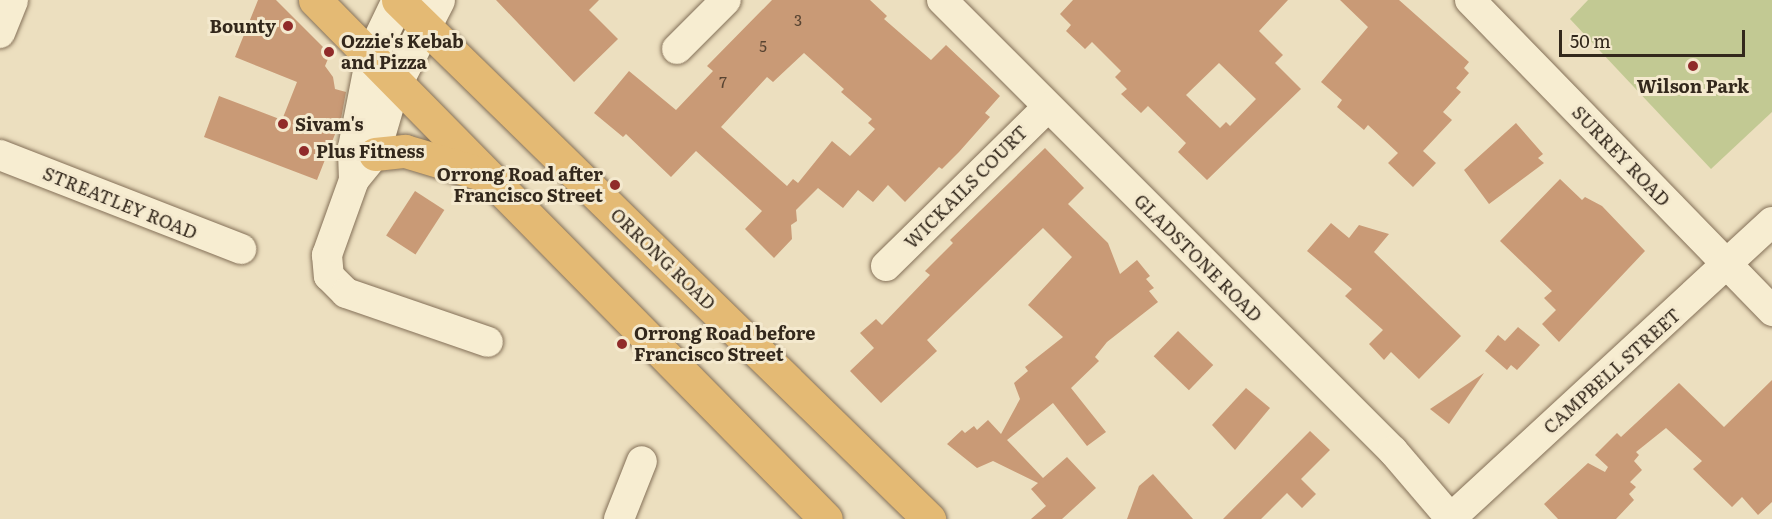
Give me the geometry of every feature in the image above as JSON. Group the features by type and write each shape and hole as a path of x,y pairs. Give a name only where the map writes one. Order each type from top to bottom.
{"highway":[{"path":"315,0 826,519"},
{"name":"ORRONG ROAD","path":"398,0 431,14 928,519"},
{"path":"375,154 405,151 490,177"}],"street":[{"path":"0,33 13,0"},
{"path":"354,180 353,148 371,56 398,0"},
{"path":"677,49 726,0"},
{"name":"GLADSTONE ROAD","path":"942,0 1047,108 1392,451 1450,519"},
{"name":"SURREY ROAD","path":"1470,0 1772,311"},
{"path":"431,14 396,82 375,154 354,180 327,255 329,276 336,286 359,298 488,342"},
{"name":"WICKAILS COURT","path":"886,266 1047,108"},
{"name":"STREATLEY ROAD","path":"0,155 241,249"},
{"name":"CAMPBELL STREET","path":"1450,519 1728,266 1772,222"},
{"path":"619,519 642,461"}],"green space":[{"name":"Wilson Park","path":"1588,0 1772,0 1772,112 1711,169 1570,19"}],"building":[{"path":"258,0 276,0 330,54 325,66 333,77 335,89 346,92 341,119 317,180 204,137 219,96 282,120 297,82 235,57"},
{"path":"496,0 599,0 589,10 618,39 574,82"},
{"path":"772,0 870,0 887,16 884,19 931,60 946,45 1000,96 985,113 990,117 959,152 942,169 939,167 905,202 888,185 873,202 858,190 843,208 818,188 796,210 797,221 791,225 792,239 774,258 745,229 762,211 696,151 671,177 626,134 623,137 594,113 629,71 676,110 713,71 707,66","holes":["804,53 844,89 841,92 872,119 868,123 875,129 850,156 832,141 798,183 793,179 787,186 721,127 767,77 773,82"]},
{"path":"1073,0 1288,0 1259,31 1283,55 1275,63 1301,89 1207,180 1178,152 1186,143 1148,106 1141,113 1121,94 1127,89 1115,77 1121,71 1092,42 1085,49 1066,31 1071,25 1060,14","holes":["1219,63 1256,99 1230,126 1226,122 1220,128 1186,95"]},
{"path":"1340,0 1399,0 1469,62 1464,68 1469,73 1456,88 1461,92 1443,112 1452,120 1423,151 1436,163 1413,187 1388,163 1398,153 1368,125 1364,130 1337,107 1342,100 1321,82 1368,27"},
{"path":"1516,123 1543,154 1538,158 1544,163 1489,204 1464,170"},
{"path":"1045,148 1084,188 1068,204 1108,243 1120,274 1137,260 1150,276 1146,279 1154,288 1149,291 1158,302 1107,342 1095,357 1099,361 1071,388 1106,432 1087,446 1053,403 1007,440 1043,478 1067,457 1096,488 1062,519 1031,519 1046,506 1031,489 1038,483 993,461 977,468 947,444 962,430 965,433 974,426 977,430 988,420 1001,434 1020,399 1014,383 1028,371 1025,367 1063,337 1028,305 1072,257 1043,228 927,340 937,351 881,403 850,371 874,348 860,333 876,319 882,325 930,275 925,271 953,243 950,240"},
{"path":"1560,179 1582,200 1585,197 1602,206 1645,251 1559,342 1542,324 1556,310 1544,298 1552,291 1500,241"},
{"path":"415,191 444,210 415,255 386,235"},
{"path":"1331,223 1349,238 1359,225 1389,234 1374,252 1461,336 1419,379 1391,352 1384,360 1369,344 1383,330 1345,296 1352,289 1307,251"},
{"path":"1518,327 1540,345 1517,370 1511,365 1507,370 1485,351 1498,335 1505,341"},
{"path":"1178,331 1213,365 1189,390 1154,356"},
{"path":"1484,373 1449,424 1430,409"},
{"path":"1772,380 1772,502 1758,515 1742,497 1732,507 1693,469 1702,461 1666,428 1636,452 1639,455 1634,461 1642,470 1630,482 1636,487 1629,494 1634,500 1616,519 1558,519 1544,504 1588,463 1605,472 1608,467 1595,455 1617,433 1621,437 1679,383 1724,427"},
{"path":"1246,388 1270,408 1235,450 1212,425"},
{"path":"1310,431 1330,450 1301,479 1316,494 1302,508 1287,493 1261,519 1223,519"},
{"path":"1153,474 1193,519 1127,519 1139,486"}],"place":[{"name":"Bounty","path":"288,26"},
{"name":"Ozzie's Kebab and Pizza","path":"329,52"},
{"name":"Wilson Park","path":"1693,66"},
{"name":"Sivam's","path":"283,124"},
{"name":"Plus Fitness","path":"304,151"},
{"name":"Orrong Road after Francisco Street","path":"615,185"},
{"name":"Orrong Road before Francisco Street","path":"622,344"}]}
